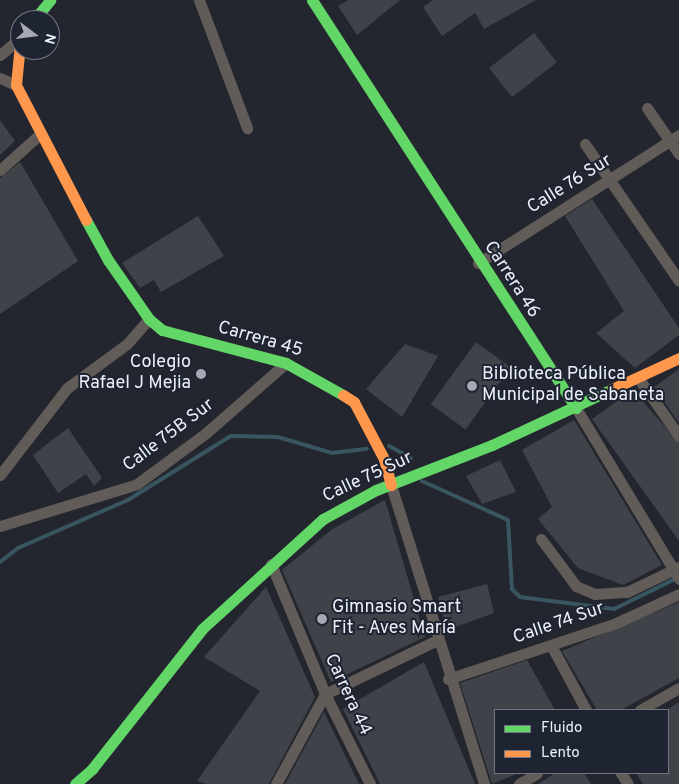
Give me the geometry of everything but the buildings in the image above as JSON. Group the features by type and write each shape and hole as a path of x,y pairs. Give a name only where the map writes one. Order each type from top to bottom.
{"street":[{"path":"42,10 50,0"},
{"path":"199,0 247,128"},
{"name":"Carrera 46","path":"312,0 478,263 576,408 677,572"},
{"path":"0,55 10,46"},
{"name":"Carrera 45","path":"18,60 16,84 39,135 108,260 149,319 162,330 286,362 315,375 354,402 384,459 390,485 448,679 484,784"},
{"path":"0,78 16,84"},
{"path":"647,108 675,138 679,154"},
{"path":"0,170 39,135"},
{"name":"Calle 76 Sur","path":"478,263 610,182 675,138"},
{"path":"585,144 679,281"},
{"path":"0,475 67,388 128,344 149,319"},
{"name":"Calle 75 Sur","path":"75,784 92,769 202,629 271,564 323,519 390,485 576,408 679,358"},
{"name":"Calle 75B Sur","path":"0,526 137,484 206,433 286,362"},
{"path":"639,379 679,436"},
{"name":"Calle 74 Sur","path":"541,539 576,586 595,594 627,592 677,572"},
{"name":"Carrera 44","path":"271,564 326,694 370,784"},
{"name":"Calle 74 Sur","path":"448,679 552,647 679,594"},
{"path":"276,784 326,694 437,640"},
{"path":"552,647 585,709"},
{"path":"642,709 679,688"},
{"path":"519,784 535,774"}],"waterway":[{"path":"0,562 18,548 128,500 231,436 278,437 332,453 367,449"},
{"path":"389,446 411,458"},
{"path":"422,481 508,520 512,589 520,597 614,609 677,578"}],"traffic: fast":[{"path":"42,10 50,0"},
{"path":"312,0 576,408"},
{"path":"86,220 108,260 149,319 162,330 286,363 343,395"},
{"path":"75,784 92,769 202,629 323,519 376,490 492,445 612,389"}],"traffic: slow":[{"path":"18,60 16,85 86,220"},
{"path":"612,389 679,358"},
{"path":"343,395 354,402 384,459 391,485"}],"place":[{"name":"Colegio Rafael J Mejia","path":"201,374"},
{"name":"Biblioteca Pública Municipal de Sabaneta","path":"472,386"},
{"name":"Gimnasio Smart Fit - Aves María","path":"322,619"}]}
